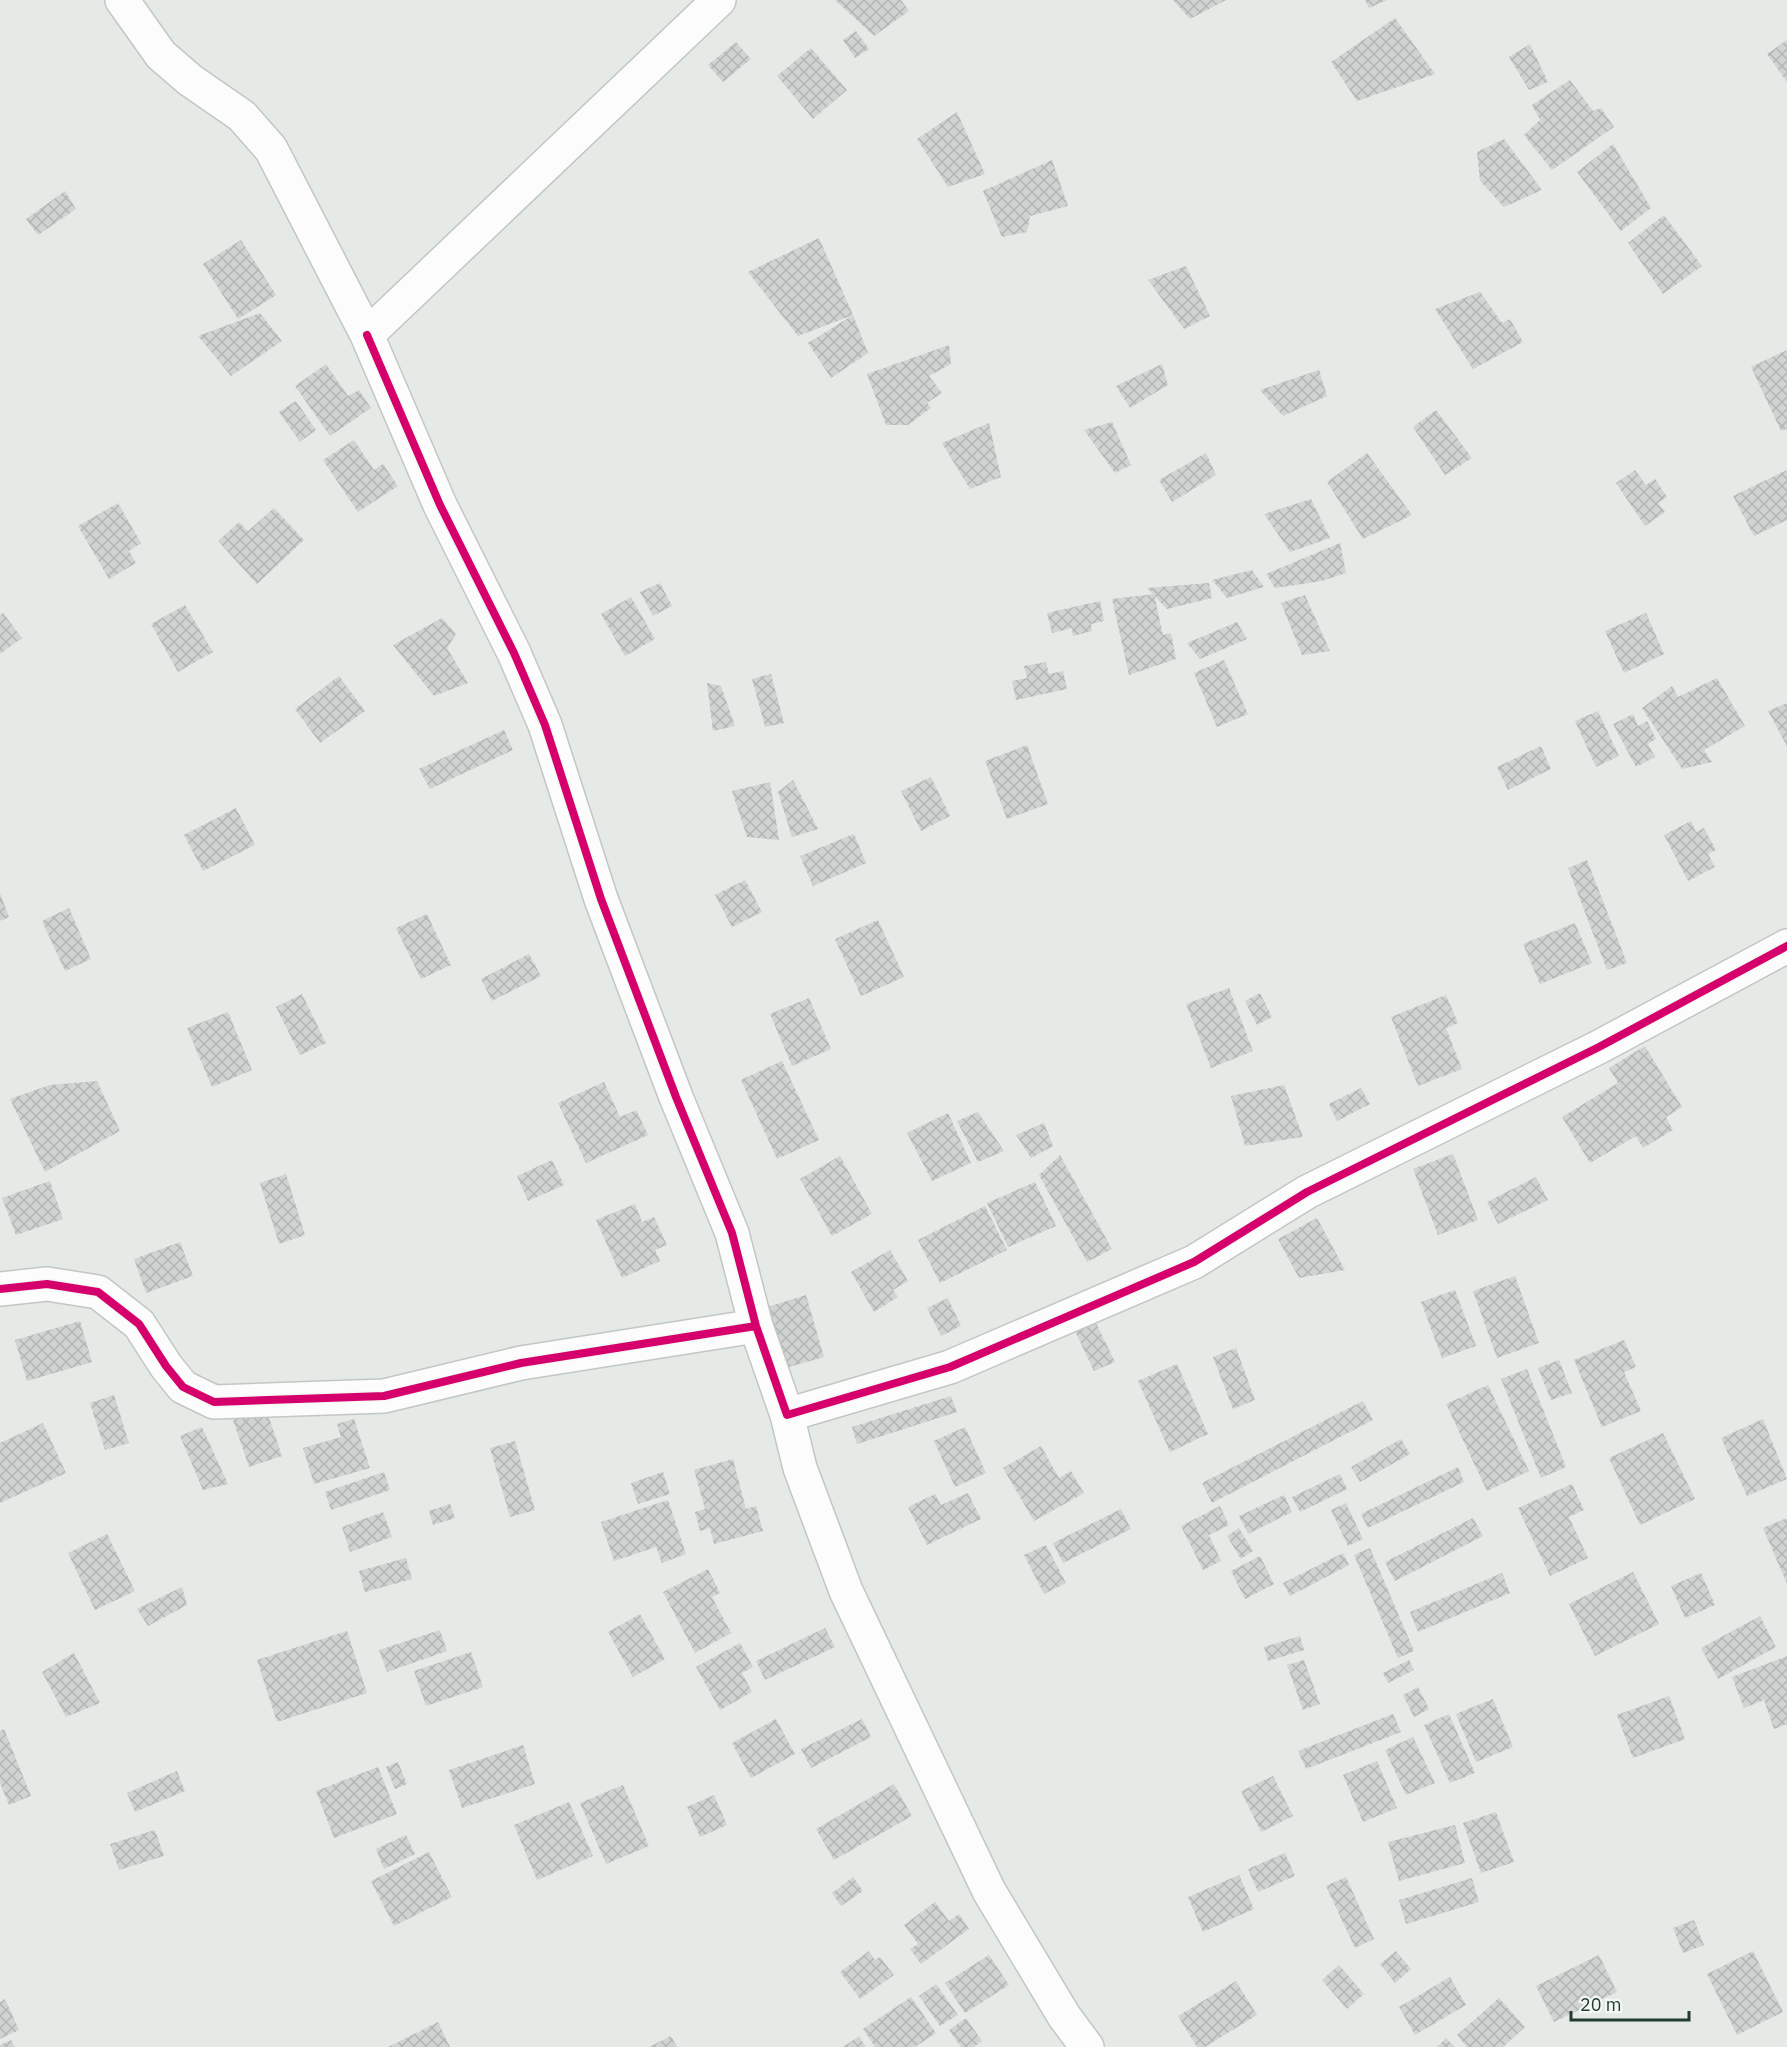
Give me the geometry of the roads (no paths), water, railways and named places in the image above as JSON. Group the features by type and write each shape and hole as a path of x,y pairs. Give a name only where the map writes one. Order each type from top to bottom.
{"street":[{"path":"122,0 161,55 190,80 242,116 271,149 367,335 440,506 514,653 544,725 601,898 676,1096 732,1233 756,1326 787,1415 800,1468 846,1591 989,1891 1064,2016 1087,2047"},
{"path":"367,335 719,0"},
{"path":"787,1415 950,1367 1194,1262 1307,1192 1599,1047 1787,946"},
{"path":"0,1289 47,1284 98,1292 139,1324 166,1366 183,1387 214,1402 384,1396 521,1363 756,1326"}]}
